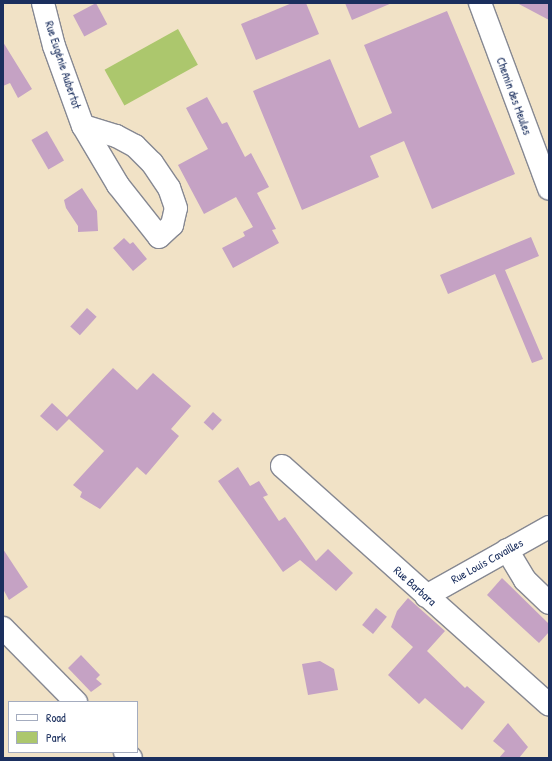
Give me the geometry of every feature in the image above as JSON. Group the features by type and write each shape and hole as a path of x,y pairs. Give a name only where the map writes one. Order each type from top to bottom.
{"street":[{"name":"Rue Eugénie Aubertot","path":"43,3 54,46 83,126 118,185 159,237 172,225 176,208 168,188 152,164 135,146 116,136 83,126"},
{"name":"Chemin des Meules","path":"480,3 549,189"},
{"name":"Rue Barbara","path":"282,466 549,705"},
{"name":"Rue Louis Cavailles","path":"426,596 549,527"},
{"path":"507,550 524,580 549,603"},
{"path":"3,628 75,701"}],"green space":[{"path":"178,29 198,65 124,106 105,70"}],"building":[{"path":"96,3 107,24 84,36 73,15"},
{"path":"292,3 306,3 319,34 256,60 241,24"},
{"path":"345,3 392,3 352,20"},
{"path":"517,3 549,3 549,20"},
{"path":"447,11 515,174 432,209 404,141 370,156 379,177 302,210 253,91 330,59 359,128 392,113 364,45"},
{"path":"3,42 32,89 18,98 10,83 3,86"},
{"path":"207,97 222,124 227,122 245,157 251,153 269,187 257,193 276,229 272,230 279,243 233,268 222,248 245,236 243,232 253,227 236,197 204,214 178,165 208,149 186,108"},
{"path":"47,131 64,160 48,169 31,140"},
{"path":"82,188 97,211 98,231 78,232 78,226 66,208 64,200"},
{"path":"531,237 539,256 505,270 543,359 532,363 495,274 448,294 440,275"},
{"path":"124,238 130,244 133,242 147,259 133,271 113,248"},
{"path":"87,308 97,317 80,335 70,327"},
{"path":"113,368 137,390 153,373 191,406 171,429 179,436 146,475 137,467 100,509 80,497 82,492 73,485 104,451 69,419 57,431 40,416 52,403 67,417"},
{"path":"213,412 222,420 213,430 204,422"},
{"path":"238,467 250,486 259,481 268,495 263,497 279,521 285,517 316,561 328,549 353,573 336,591 300,560 283,572 218,481"},
{"path":"3,549 28,587 9,600 3,589"},
{"path":"502,578 549,624 549,632 539,643 487,595"},
{"path":"408,598 445,631 427,651 465,688 467,686 485,702 462,730 425,698 419,704 388,675 413,647 391,627 397,611"},
{"path":"376,608 387,617 373,634 362,625"},
{"path":"81,655 100,675 96,679 102,684 91,692 68,668"},
{"path":"320,661 334,669 338,690 308,695 302,664"},
{"path":"508,723 528,747 519,758 499,758 505,751 493,741"}]}
